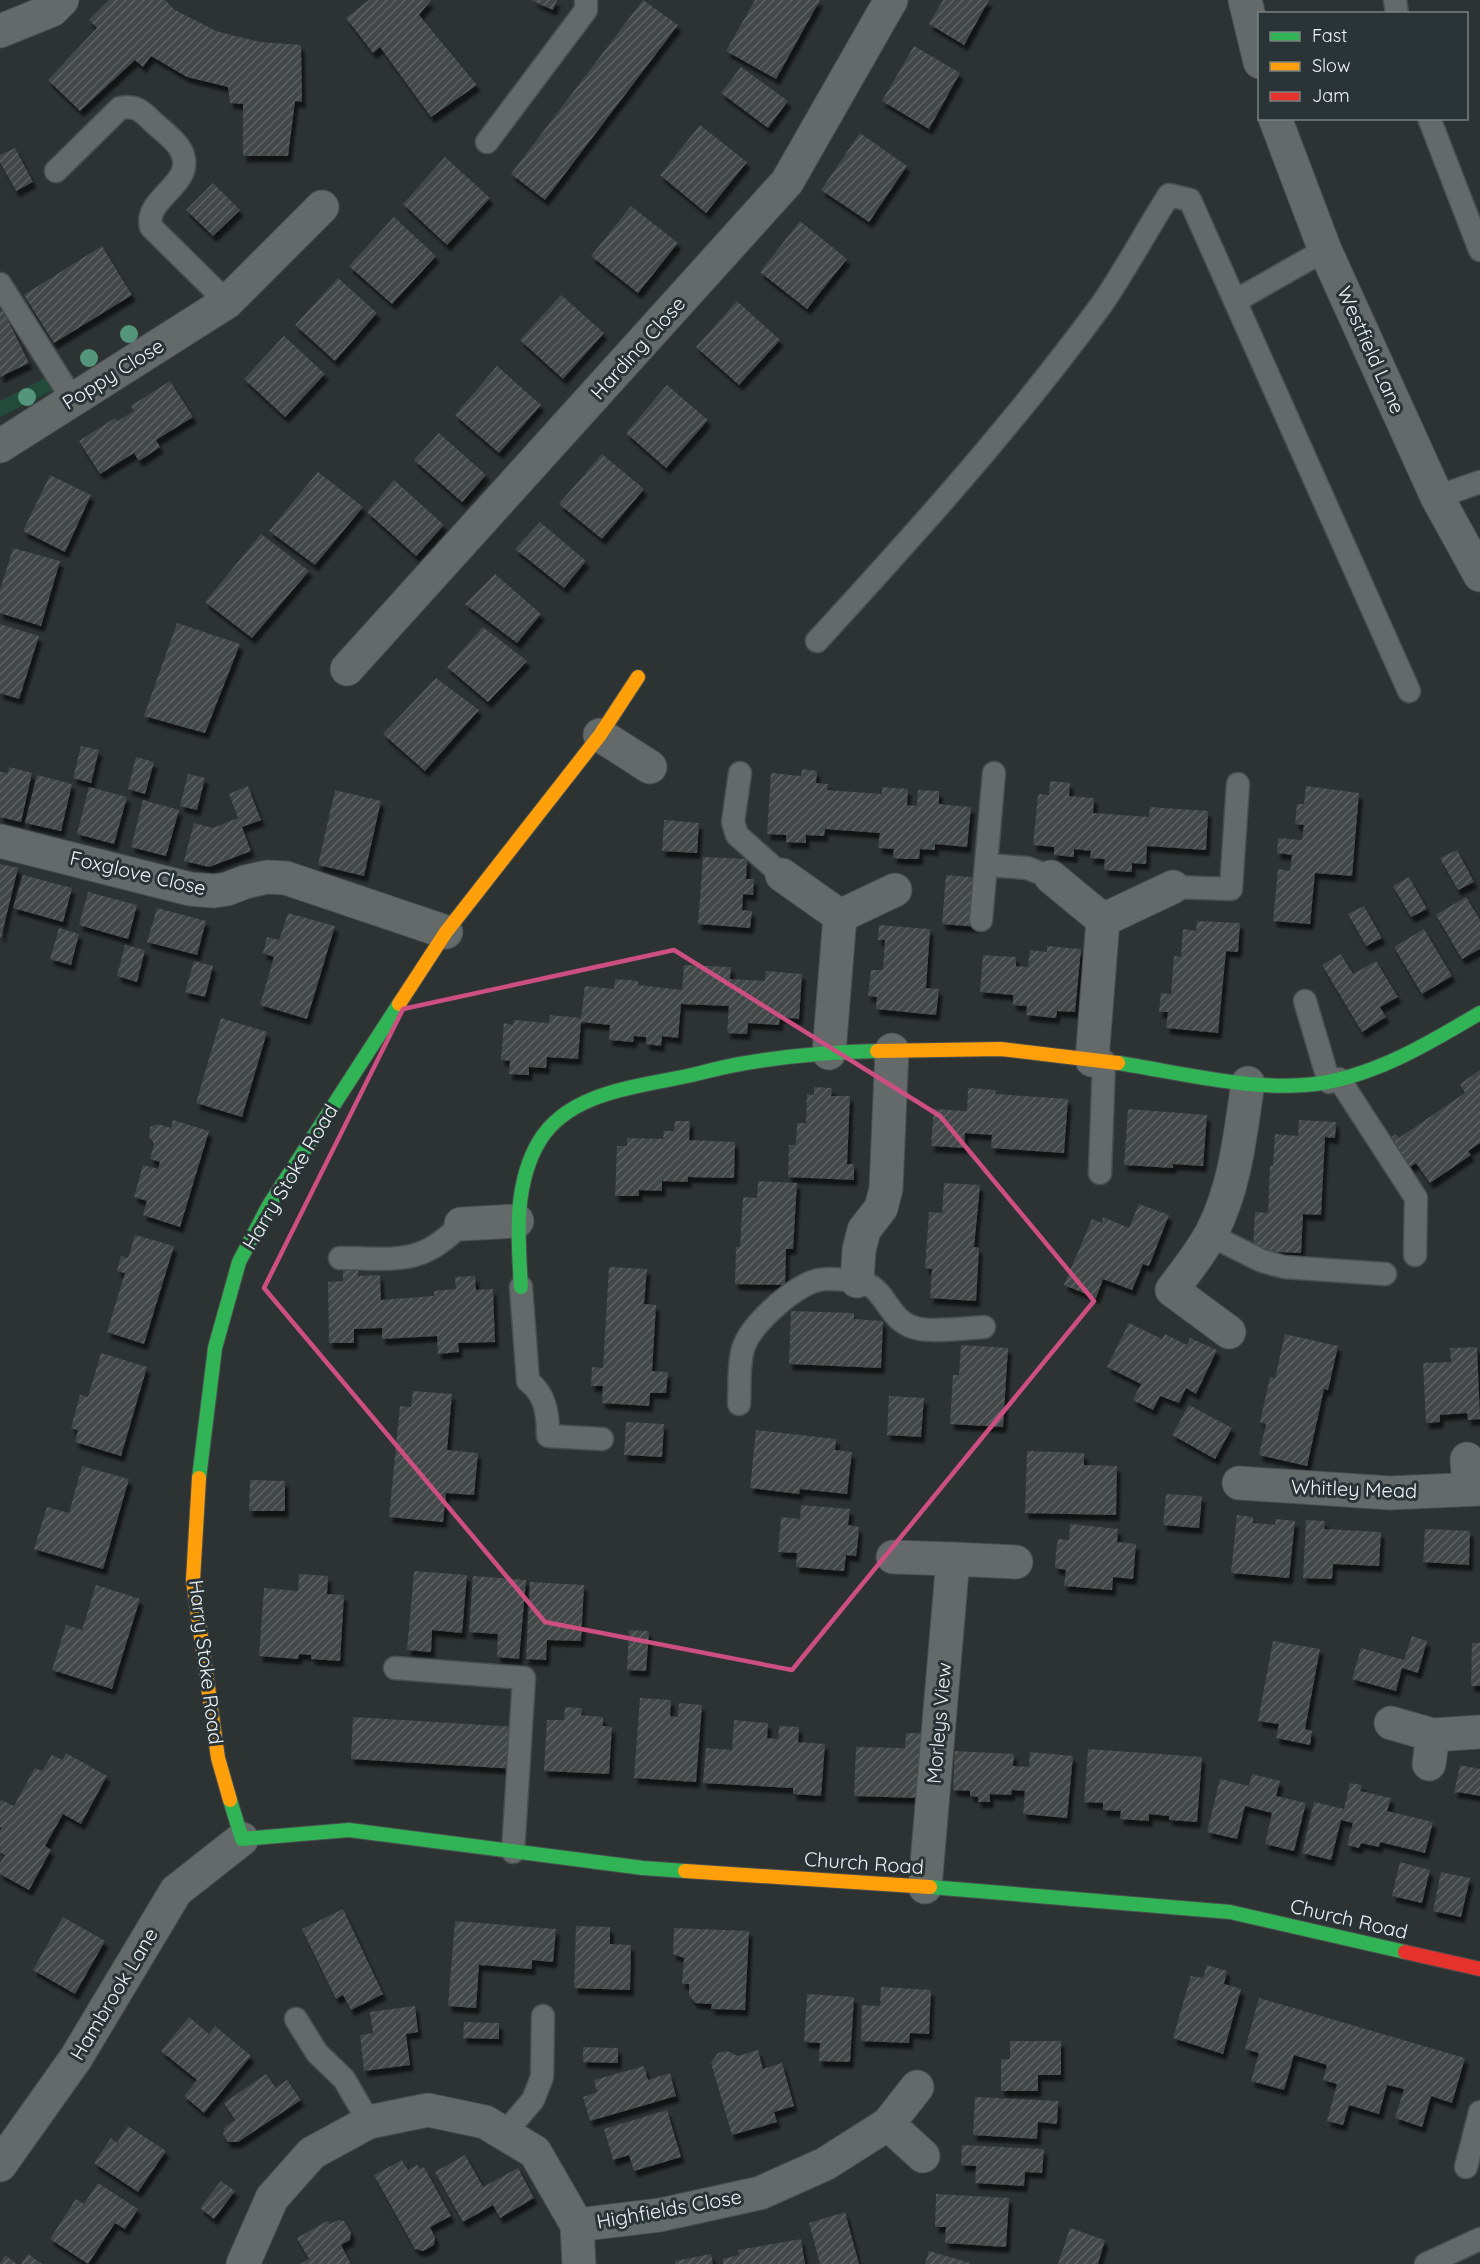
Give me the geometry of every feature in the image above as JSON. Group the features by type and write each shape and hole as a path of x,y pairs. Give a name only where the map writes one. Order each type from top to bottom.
{"street":[{"name":"Harding Close","path":"347,669 787,182 891,0"},
{"path":"1245,0 1258,54"},
{"path":"5,33 57,5"},
{"name":"Westfield Lane","path":"1276,120 1325,250 1437,497 1480,575"},
{"name":"Poppy Close","path":"0,446 227,302 321,207"},
{"name":"Harry Stoke Road","path":"242,1839 218,1758 194,1580 197,1498 215,1348 239,1262 269,1205 446,932 600,735 638,677"},
{"path":"600,735 650,768"},
{"name":"Foxglove Close","path":"0,841 190,889 214,891 267,877 286,878 446,932"},
{"path":"782,876 840,916"},
{"path":"1052,877 1103,920"},
{"path":"1103,920 1173,887"},
{"path":"840,916 895,890"},
{"path":"829,1053 840,916"},
{"path":"1098,1060 1103,920"},
{"path":"521,1287 517,1221 529,1159 543,1136 560,1116 612,1093 739,1064 829,1053 892,1050 1008,1049 1248,1083 1297,1085 1334,1080 1401,1056 1437,1039 1480,1014"},
{"path":"857,1281 859,1250 864,1230 881,1208 886,1189 892,1050"},
{"path":"1229,1332 1172,1290 1210,1235 1222,1210 1237,1161 1248,1083"},
{"path":"461,1224 517,1221"},
{"name":"Whitley Mead","path":"1239,1484 1390,1493 1472,1479"},
{"path":"893,1557 1016,1562"},
{"name":"Morleys View","path":"925,1887 953,1559"},
{"path":"1391,1724 1431,1750 1480,1732"},
{"name":"Church Road","path":"242,1839 349,1830 643,1868 925,1887 1230,1912 1480,1969"},
{"name":"Hambrook Lane","path":"0,2165 76,2058 176,1891 242,1839"},
{"name":"Highfields Close","path":"577,2225 660,2216 760,2193 825,2164 888,2124 917,2087"},
{"name":"Highfields Close","path":"243,2264 272,2198 312,2153 369,2122 428,2110 485,2122 535,2152 577,2225 579,2264"},
{"path":"888,2124 922,2156"}],"lane":[{"path":"487,142 586,10 586,0"},
{"path":"56,171 120,108 131,106 141,109 178,147 184,160 183,173 148,219 151,228 227,302"},
{"path":"1430,120 1480,250"},
{"path":"817,641 967,474 1036,389 1103,302 1168,195 1190,200 1409,691"},
{"path":"1235,301 1325,250"},
{"path":"0,284 73,400"},
{"path":"1437,497 1480,482"},
{"path":"740,773 733,822 737,836 782,876"},
{"path":"981,920 994,773"},
{"path":"1173,887 1231,889 1238,784"},
{"path":"986,865 1027,868 1052,877"},
{"path":"1305,1001 1334,1080 1416,1198 1415,1255"},
{"path":"1098,1060 1100,1173"},
{"path":"340,1258 409,1258 426,1252 447,1238 461,1224"},
{"path":"1210,1235 1262,1261 1284,1267 1385,1274"},
{"path":"739,1404 743,1349 766,1315 794,1293 816,1280 857,1281 871,1286 900,1321 920,1329 984,1327"},
{"path":"521,1287 528,1381 538,1389 548,1414 548,1436 602,1439"},
{"path":"395,1668 524,1678 513,1852"},
{"path":"504,2134 533,2100 542,2077 543,2016"},
{"path":"296,2019 317,2053 344,2079 369,2122"},
{"path":"1466,2167 1480,2112"},
{"path":"1426,2264 1480,2239"}],"highlighted area":[{"path":"674,950 940,1116 1094,1301 792,1670 545,1622 264,1288 403,1009"}],"green space":[{"path":"45,378 52,391 0,417 0,401"}],"building":[{"path":"109,0 165,0 175,10 216,31 260,42 301,45 302,102 295,101 288,156 243,156 243,104 230,103 228,87 187,77 151,56 143,67 135,60 80,111 48,80 97,28 89,20"},
{"path":"369,0 431,0 419,15 477,85 431,117 380,47 373,53 346,18"},
{"path":"531,0 557,0 553,10"},
{"path":"643,0 678,25 545,200 511,174"},
{"path":"755,0 820,0 776,79 726,51"},
{"path":"943,0 989,0 964,45 929,24"},
{"path":"914,46 960,73 929,129 882,101"},
{"path":"741,67 788,101 768,128 721,93"},
{"path":"700,125 747,162 706,213 660,175"},
{"path":"860,133 907,166 869,222 821,190"},
{"path":"15,148 33,182 16,191 0,162 0,155"},
{"path":"445,157 490,198 447,245 403,204"},
{"path":"213,183 240,210 213,236 186,210"},
{"path":"631,206 678,243 638,293 591,256"},
{"path":"394,217 436,256 392,304 349,266"},
{"path":"800,221 847,259 807,309 760,272"},
{"path":"102,246 132,295 54,343 24,295"},
{"path":"338,278 377,313 335,361 295,325"},
{"path":"561,295 604,333 563,379 520,340"},
{"path":"737,301 780,340 739,385 696,347"},
{"path":"3,310 29,363 0,377 0,311"},
{"path":"284,336 325,374 285,417 244,379"},
{"path":"497,366 541,405 499,453 455,415"},
{"path":"170,381 193,417 156,440 160,447 139,461 134,453 100,474 79,441 115,418 118,421 134,411 131,406"},
{"path":"667,385 708,420 666,468 626,433"},
{"path":"439,433 486,475 462,502 414,460"},
{"path":"602,454 644,489 602,539 559,504"},
{"path":"318,472 363,507 315,565 269,531"},
{"path":"50,475 91,495 65,552 23,531"},
{"path":"394,480 444,525 416,556 367,512"},
{"path":"540,522 586,561 564,588 515,549"},
{"path":"261,534 309,571 252,638 205,602"},
{"path":"13,548 60,561 41,626 0,613 0,590"},
{"path":"495,574 541,614 517,643 465,604"},
{"path":"177,623 240,644 205,733 144,716"},
{"path":"0,624 39,636 19,699 0,693"},
{"path":"483,627 527,661 488,702 447,667"},
{"path":"436,678 479,710 425,771 383,734"},
{"path":"81,746 99,750 91,783 73,778"},
{"path":"136,757 154,762 145,794 128,789"},
{"path":"9,767 32,773 21,822 0,817 0,772 8,773"},
{"path":"802,769 817,771 816,783 828,784 827,790 882,794 882,787 908,789 907,805 917,806 918,790 939,791 939,804 971,807 967,847 935,844 935,850 920,849 919,859 906,859 893,858 894,849 878,848 880,833 825,829 824,836 806,835 806,843 786,842 786,835 767,834 771,773 801,776"},
{"path":"188,774 205,778 197,810 180,806"},
{"path":"37,775 72,784 61,831 25,823"},
{"path":"1050,781 1070,783 1069,796 1094,798 1093,813 1149,817 1150,807 1208,811 1206,850 1147,846 1146,864 1132,863 1132,872 1104,870 1105,859 1090,858 1091,851 1074,849 1074,857 1054,855 1054,847 1033,845 1038,794 1049,795"},
{"path":"248,786 261,820 242,827 251,851 209,867 184,861 194,823 213,828 238,818 229,794"},
{"path":"1306,786 1359,793 1352,876 1315,873 1310,924 1273,921 1278,869 1290,871 1292,855 1277,853 1278,838 1302,840 1304,825 1295,824 1297,804 1304,804"},
{"path":"89,787 127,797 114,844 77,834"},
{"path":"335,790 381,801 364,876 318,865"},
{"path":"143,800 179,810 166,856 131,847"},
{"path":"664,820 699,823 697,853 662,851"},
{"path":"1457,850 1474,882 1458,890 1440,858"},
{"path":"703,857 747,859 746,879 754,879 753,895 743,894 742,910 752,911 750,928 698,924"},
{"path":"0,864 18,868 1,938 0,938"},
{"path":"23,875 72,888 63,922 13,908"},
{"path":"946,875 982,878 978,927 942,924"},
{"path":"1409,877 1427,909 1411,917 1393,886"},
{"path":"88,892 137,905 128,939 79,925"},
{"path":"1466,897 1480,920 1480,949 1462,959 1436,915"},
{"path":"1364,906 1382,938 1366,946 1348,914"},
{"path":"157,908 206,921 197,955 147,942"},
{"path":"288,913 335,926 307,1019 260,1005 274,957 263,953 267,937 279,940"},
{"path":"1197,921 1240,923 1238,952 1226,951 1218,1033 1166,1028 1168,1012 1159,1012 1161,993 1171,994 1174,956 1181,957 1183,929 1196,931"},
{"path":"879,925 930,929 926,988 939,989 936,1015 876,1009 877,997 868,996 871,970 883,970 885,940 878,940"},
{"path":"59,928 79,934 71,965 50,959"},
{"path":"1424,929 1452,976 1422,994 1394,947"},
{"path":"125,945 145,950 137,982 117,976"},
{"path":"1047,946 1081,949 1075,1012 1057,1011 1056,1018 1026,1015 1027,1006 1013,1005 1013,995 980,992 983,955 1016,957 1016,966 1028,967 1030,950 1047,952"},
{"path":"1341,954 1353,974 1376,961 1398,997 1380,1007 1386,1017 1362,1032 1322,965"},
{"path":"194,961 213,966 205,997 185,992"},
{"path":"684,965 731,967 730,979 765,981 766,971 802,974 799,1019 780,1017 779,1025 748,1023 747,1034 727,1033 729,1006 681,1004 678,1038 662,1036 661,1046 646,1044 646,1037 634,1036 633,1042 609,1040 610,1025 581,1022 578,1059 547,1057 546,1068 529,1067 529,1075 509,1074 510,1061 501,1060 504,1023 513,1025 514,1020 549,1023 550,1015 581,1018 585,986 614,989 615,979 638,981 638,985 682,990"},
{"path":"221,1018 267,1032 242,1117 196,1103"},
{"path":"1480,1070 1480,1143 1468,1151 1471,1155 1430,1183 1416,1163 1406,1170 1386,1141 1396,1134 1399,1138 1465,1093 1460,1084"},
{"path":"814,1087 832,1088 831,1096 850,1096 847,1164 854,1164 854,1180 788,1177 789,1145 796,1145 797,1123 806,1123 807,1094 814,1095"},
{"path":"968,1088 996,1090 995,1094 1068,1099 1064,1153 991,1148 992,1135 965,1133 964,1148 931,1146 934,1109 967,1111"},
{"path":"1128,1109 1207,1115 1203,1166 1173,1164 1173,1168 1124,1165"},
{"path":"173,1120 209,1131 180,1227 143,1215 147,1201 134,1197 143,1165 158,1169 160,1162 150,1159 154,1144 149,1136 150,1127 158,1124 171,1128"},
{"path":"1299,1120 1336,1122 1335,1138 1325,1137 1321,1215 1303,1214 1301,1253 1253,1251 1255,1212 1268,1213 1270,1166 1273,1166 1275,1134 1298,1136"},
{"path":"675,1121 690,1121 689,1140 735,1142 734,1178 688,1177 688,1182 662,1181 662,1191 639,1190 639,1196 615,1196 617,1146 627,1146 627,1138 663,1139 664,1131 674,1131"},
{"path":"758,1181 797,1183 793,1249 786,1249 785,1285 735,1284 736,1247 740,1247 743,1197 757,1198"},
{"path":"944,1183 980,1185 974,1247 979,1248 976,1301 930,1298 932,1269 925,1268 929,1212 942,1213"},
{"path":"1139,1204 1169,1215 1149,1266 1143,1264 1132,1290 1103,1279 1096,1298 1064,1285 1092,1219 1102,1223 1103,1217 1129,1228"},
{"path":"135,1235 174,1246 144,1344 107,1332 125,1273 117,1271 121,1256 128,1258"},
{"path":"609,1267 647,1269 644,1304 656,1305 652,1371 668,1372 666,1393 650,1393 649,1406 602,1403 603,1386 591,1386 592,1367 603,1368"},
{"path":"343,1270 358,1270 358,1276 380,1275 381,1300 434,1296 434,1291 456,1289 455,1277 475,1276 476,1290 493,1289 495,1342 458,1343 459,1352 438,1354 437,1336 382,1339 382,1328 354,1329 354,1343 329,1343 328,1282 343,1281"},
{"path":"791,1311 854,1313 854,1319 883,1321 881,1368 789,1364"},
{"path":"1129,1323 1162,1339 1165,1334 1187,1345 1190,1338 1217,1350 1196,1394 1186,1388 1179,1403 1160,1396 1153,1410 1133,1400 1141,1384 1107,1367"},
{"path":"1285,1334 1338,1346 1328,1390 1324,1389 1307,1466 1259,1455 1266,1424 1260,1422 1270,1377 1275,1378"},
{"path":"961,1345 1008,1348 1003,1427 950,1424 953,1375 959,1375"},
{"path":"1477,1347 1480,1419 1468,1420 1467,1413 1440,1415 1440,1422 1426,1423 1423,1363 1451,1362 1450,1348"},
{"path":"101,1353 147,1367 121,1456 75,1442 78,1430 71,1428 80,1395 88,1397"},
{"path":"413,1391 452,1394 447,1450 478,1453 474,1495 446,1493 443,1522 389,1517 400,1406 411,1407"},
{"path":"889,1396 924,1398 921,1437 887,1435"},
{"path":"1189,1405 1232,1428 1215,1459 1172,1435"},
{"path":"626,1422 664,1424 662,1457 624,1455"},
{"path":"756,1430 836,1439 835,1450 852,1452 847,1494 800,1489 799,1494 750,1488"},
{"path":"1027,1451 1084,1453 1084,1465 1117,1466 1116,1515 1025,1513"},
{"path":"82,1466 129,1479 103,1569 34,1549 47,1507 69,1513"},
{"path":"250,1480 285,1481 285,1511 249,1511"},
{"path":"1166,1494 1202,1496 1199,1528 1163,1525"},
{"path":"801,1505 850,1509 848,1525 859,1527 858,1540 856,1556 846,1555 844,1571 796,1567 797,1553 778,1552 781,1517 800,1519"},
{"path":"1237,1515 1253,1517 1253,1523 1275,1525 1276,1519 1295,1521 1289,1578 1231,1573"},
{"path":"1306,1520 1325,1521 1324,1529 1381,1532 1379,1566 1333,1564 1332,1579 1303,1578"},
{"path":"1070,1524 1118,1529 1117,1542 1136,1544 1133,1579 1113,1577 1112,1590 1064,1586 1066,1570 1055,1568 1056,1552 1058,1539 1069,1540"},
{"path":"1425,1529 1470,1531 1469,1565 1423,1562"},
{"path":"414,1571 467,1575 462,1633 432,1630 431,1652 407,1650"},
{"path":"299,1574 328,1576 327,1594 344,1595 340,1661 311,1659 311,1655 299,1654 298,1659 259,1656 264,1588 298,1591"},
{"path":"473,1576 526,1580 519,1659 497,1657 498,1634 469,1632"},
{"path":"530,1582 584,1585 581,1641 547,1640 546,1660 526,1659"},
{"path":"96,1585 140,1599 112,1689 52,1670 66,1625 82,1630"},
{"path":"629,1630 649,1631 646,1671 627,1670"},
{"path":"1412,1636 1427,1641 1418,1673 1402,1668 1396,1691 1352,1679 1361,1648 1404,1660"},
{"path":"1273,1641 1320,1649 1305,1729 1312,1731 1310,1745 1276,1738 1279,1724 1258,1721"},
{"path":"1472,1643 1480,1643 1480,1686 1471,1686"},
{"path":"640,1698 671,1700 670,1716 678,1717 679,1703 702,1705 696,1782 634,1778"},
{"path":"565,1707 582,1708 581,1715 603,1717 603,1726 612,1727 609,1774 544,1771 547,1720 564,1720"},
{"path":"353,1717 519,1727 516,1769 351,1759"},
{"path":"734,1720 768,1723 767,1738 778,1739 779,1726 799,1727 798,1742 825,1744 821,1796 793,1794 793,1788 703,1783 706,1748 732,1750"},
{"path":"906,1733 921,1733 919,1798 854,1796 856,1747 905,1748"},
{"path":"1088,1749 1202,1757 1197,1822 1169,1820 1169,1816 1149,1814 1149,1821 1120,1819 1121,1811 1103,1810 1103,1803 1084,1802"},
{"path":"955,1751 1014,1754 1013,1766 1029,1767 1030,1752 1073,1756 1067,1818 1023,1814 1025,1791 1012,1790 1011,1795 990,1794 990,1802 978,1802 978,1797 970,1796 970,1791 953,1790"},
{"path":"66,1753 107,1776 81,1824 63,1814 45,1846 51,1850 29,1890 0,1874 0,1863 5,1855 0,1852 2,1828 0,1827 0,1802 1,1800 14,1806 35,1768 42,1771 52,1755 62,1760"},
{"path":"1460,1765 1480,1769 1480,1796 1454,1793"},
{"path":"1252,1774 1280,1781 1276,1796 1306,1803 1294,1851 1265,1844 1272,1813 1245,1806 1237,1839 1207,1832 1220,1779 1249,1786"},
{"path":"1350,1783 1362,1785 1360,1791 1391,1798 1387,1811 1433,1822 1425,1853 1380,1842 1379,1847 1361,1843 1359,1848 1347,1845 1353,1823 1341,1820 1331,1860 1302,1853 1314,1802 1344,1809"},
{"path":"1400,1862 1430,1870 1422,1903 1392,1896"},
{"path":"1441,1872 1470,1878 1461,1917 1433,1911"},
{"path":"343,1909 383,1994 351,2010 343,1995 336,1999 302,1929"},
{"path":"63,1917 105,1941 75,1994 33,1970"},
{"path":"455,1921 556,1929 553,1962 532,1960 532,1969 479,1965 476,2008 448,2006"},
{"path":"576,1926 610,1927 610,1944 631,1945 630,1990 574,1988"},
{"path":"674,1928 749,1931 745,2010 711,2009 712,2004 695,2003 689,1995 689,1984 682,1984 684,1958 673,1954"},
{"path":"1207,1965 1227,1971 1224,1984 1241,1989 1223,2054 1173,2038 1191,1976 1203,1978"},
{"path":"881,1987 931,1990 929,2034 910,2033 909,2043 861,2041 862,2005 880,2006"},
{"path":"807,1994 854,1997 850,2062 819,2061 820,2043 804,2042"},
{"path":"1259,1998 1465,2058 1452,2103 1431,2096 1422,2127 1395,2118 1404,2089 1387,2085 1379,2114 1349,2105 1343,2125 1327,2121 1337,2084 1323,2080 1327,2065 1294,2055 1284,2090 1251,2081 1259,2053 1245,2049"},
{"path":"415,2006 418,2032 406,2034 410,2065 364,2071 360,2035 373,2033 370,2012"},
{"path":"189,2017 209,2034 215,2026 251,2056 204,2113 184,2096 197,2080 161,2051"},
{"path":"464,2022 499,2023 499,2039 463,2038"},
{"path":"1010,2041 1061,2041 1061,2075 1038,2075 1038,2091 1001,2091 1001,2059 1010,2059"},
{"path":"583,2047 618,2048 618,2063 583,2062"},
{"path":"758,2050 763,2069 782,2063 794,2106 774,2112 777,2122 732,2135 711,2063 718,2053 727,2051 738,2056"},
{"path":"644,2066 648,2080 670,2073 676,2096 590,2121 583,2097 597,2092 594,2080"},
{"path":"266,2074 276,2088 287,2080 301,2100 238,2142 228,2142 223,2134 225,2127 235,2120 224,2103"},
{"path":"975,2097 1058,2101 1057,2124 1038,2122 1037,2139 973,2135"},
{"path":"667,2110 681,2157 634,2171 629,2155 613,2160 604,2129"},
{"path":"128,2126 166,2151 138,2192 94,2163 111,2138 117,2143"},
{"path":"962,2145 1044,2149 1042,2173 1025,2172 1024,2186 975,2183 976,2166 961,2165"},
{"path":"465,2155 483,2187 518,2168 534,2198 500,2218 493,2205 463,2222 435,2172"},
{"path":"402,2160 408,2170 417,2165 420,2169 424,2167 451,2216 430,2227 435,2237 434,2245 423,2251 415,2249 374,2175"},
{"path":"221,2181 235,2191 214,2219 200,2208"},
{"path":"98,2183 138,2209 125,2229 115,2223 88,2264 50,2239 76,2199 84,2204"},
{"path":"936,2194 1009,2198 1006,2247 945,2243 946,2227 935,2227"},
{"path":"845,2212 859,2264 820,2264 809,2223"},
{"path":"338,2220 344,2221 351,2232 350,2240 341,2245 351,2264 300,2264 309,2259 297,2238 327,2221 330,2224"},
{"path":"1070,2228 1105,2240 1098,2264 1058,2264"},
{"path":"801,2239 805,2264 723,2264 723,2259 739,2255 738,2250"},
{"path":"929,2251 970,2263 970,2264 925,2264"},
{"path":"28,2254 42,2264 21,2264"},
{"path":"711,2254 713,2264 675,2264 675,2261"},
{"path":"5,2255 17,2264 0,2264"}],"traffic: fast":[{"path":"199,1478 215,1348 239,1262 269,1205 399,1004"},
{"path":"1118,1063 1246,1084 1272,1086 1322,1083 1385,1064 1480,1013"},
{"path":"521,1287 519,1212 525,1175 540,1140 553,1124 569,1111 606,1094 626,1088 733,1065 808,1055 877,1051"},
{"path":"230,1800 242,1839 349,1830 643,1868 685,1871"},
{"path":"930,1887 1230,1912 1405,1952"}],"traffic: slow":[{"path":"399,1004 446,932 600,735 638,677"},
{"path":"877,1051 1001,1049 1118,1063"},
{"path":"199,1478 193,1580 218,1758 230,1800"},
{"path":"685,1871 930,1887"}],"traffic: jam":[{"path":"1405,1952 1480,1969"}]}
